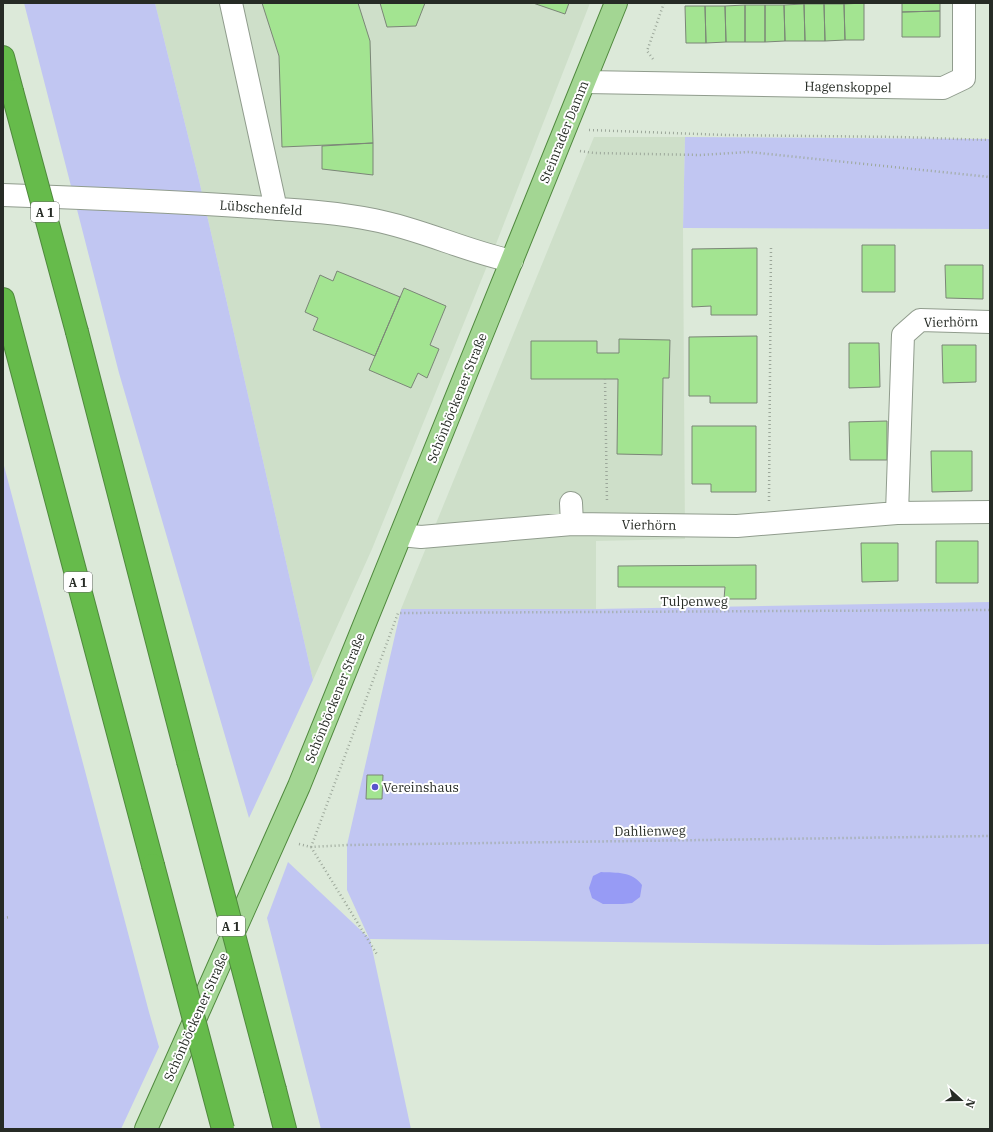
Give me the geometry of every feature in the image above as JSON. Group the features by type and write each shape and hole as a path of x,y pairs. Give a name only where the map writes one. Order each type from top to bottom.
{"highway":[{"name":"A 1","path":"3,57 77,332 285,1129"},
{"name":"A 1","path":"3,299 223,1129"}],"main road":[{"name":"Steinrader Damm","path":"512,261 616,3"},
{"name":"Schönböckener Straße","path":"146,1129 299,786 512,261"}],"street":[{"path":"231,3 276,209"},
{"name":"Hagenskoppel","path":"585,82 943,88 964,78 964,3"},
{"name":"Lübschenfeld","path":"3,195 172,201 328,213 374,220 427,234 496,258 512,261"},
{"name":"Vierhörn","path":"898,512 903,335 920,320 990,322"},
{"name":"Vierhörn","path":"401,535 421,537 571,513 607,525 738,526 898,512 990,512"}],"path":[{"path":"654,83 655,62 647,51 664,3"},
{"path":"561,139 726,134 990,140"},
{"path":"561,139 594,153 700,155 749,152 990,177"},
{"path":"769,524 771,245"},
{"path":"605,379 607,525"},
{"name":"Tulpenweg","path":"311,847 398,613 990,610"},
{"name":"Dahlienweg","path":"311,847 346,845 990,836"},
{"path":"311,847 378,956"},
{"path":"3,918 10,917"}],"shaded area":[{"path":"24,3 155,3 199,180 313,680 249,818 119,373"},
{"path":"155,3 590,3 496,244 372,549 313,680 199,180"},
{"path":"594,137 685,137 683,228 685,539 596,541 596,609 401,609"},
{"path":"685,137 990,139 990,229 683,228"},
{"path":"3,462 159,1047 121,1129 3,1129"},
{"path":"990,602 990,944 878,945 370,939 411,1129 321,1129 267,918 288,862 369,938 347,890 347,845 401,609 596,609"}],"water":[{"path":"601,872 618,873 634,877 642,885 640,897 632,903 623,904 603,904 592,898 589,888 593,876"}],"building":[{"path":"262,3 358,3 370,41 373,143 282,147 279,56"},
{"path":"380,3 425,3 416,26 387,27"},
{"path":"533,3 569,3 565,14"},
{"path":"864,3 864,40 845,40 844,4"},
{"path":"902,3 940,3 940,11 902,12"},
{"path":"804,4 805,41 785,41 784,5"},
{"path":"804,4 824,4 825,41 805,41"},
{"path":"824,4 844,4 845,40 825,41"},
{"path":"745,5 745,42 726,42 725,6"},
{"path":"745,5 765,5 765,42 745,42"},
{"path":"765,5 784,5 785,41 765,42"},
{"path":"685,6 705,6 706,43 686,43"},
{"path":"705,6 725,6 726,42 706,43"},
{"path":"940,11 940,37 902,37 902,12"},
{"path":"373,143 373,175 322,169 322,146"},
{"path":"862,245 895,245 895,292 862,292"},
{"path":"757,248 757,315 711,315 711,306 692,307 692,249"},
{"path":"945,265 983,265 983,299 946,298"},
{"path":"337,271 400,297 375,356 313,330 318,318 305,312 320,275 333,281"},
{"path":"404,288 446,306 430,345 439,349 427,378 418,373 411,388 369,370"},
{"path":"757,336 757,403 710,403 710,396 689,396 689,337"},
{"path":"619,339 670,340 669,378 663,378 662,455 617,454 618,379 531,379 531,341 597,341 597,353 619,353"},
{"path":"849,343 879,343 880,387 849,388"},
{"path":"942,345 976,345 976,382 943,383"},
{"path":"887,421 887,460 850,460 849,422"},
{"path":"692,426 756,426 756,492 711,492 711,484 692,484"},
{"path":"931,451 972,451 972,491 932,492"},
{"path":"936,541 978,541 978,583 936,583"},
{"path":"861,543 898,543 898,581 862,582"},
{"path":"756,565 756,599 724,599 725,587 618,587 618,566"},
{"name":"Vereinshaus","path":"367,775 383,775 382,799 366,799"}],"place":[{"name":"Vereinshaus","path":"375,787"}]}
